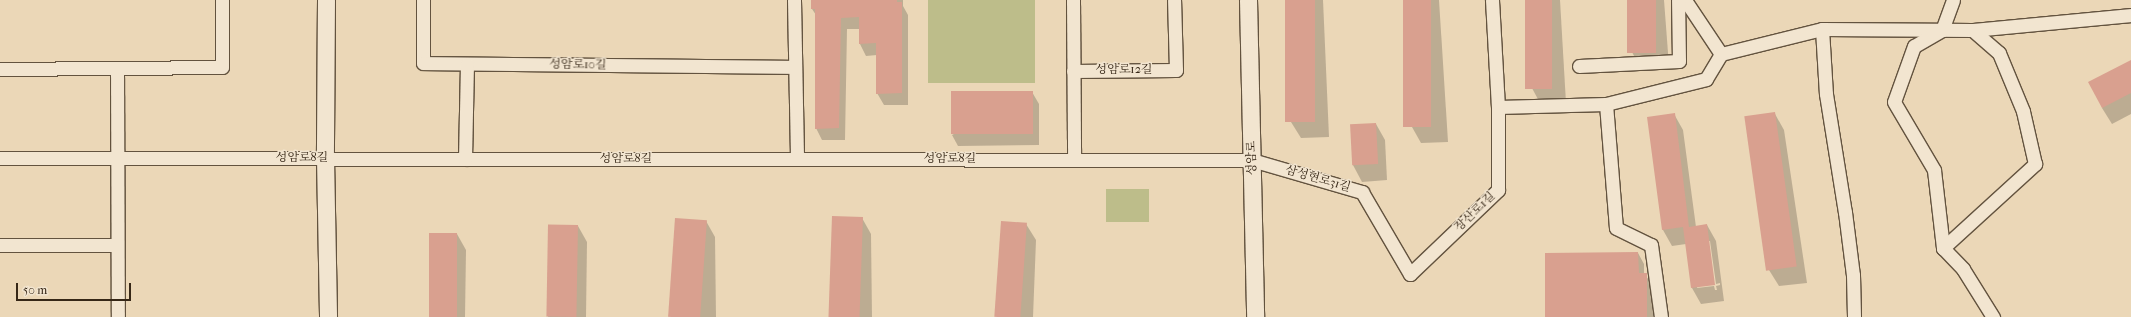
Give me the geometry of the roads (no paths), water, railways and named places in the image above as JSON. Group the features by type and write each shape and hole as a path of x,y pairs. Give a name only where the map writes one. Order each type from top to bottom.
{"street":[{"path":"0,69 222,67 222,0"},
{"path":"326,0 325,158 328,317"},
{"name":"성암로10길","path":"424,0 423,63 795,67"},
{"path":"794,0 797,158"},
{"path":"1073,0 1074,160"},
{"name":"성암로12길","path":"1073,71 1176,70 1174,0"},
{"name":"성암로","path":"1248,0 1255,317"},
{"name":"장산로1길","path":"1410,274 1498,190 1498,107 1492,0"},
{"path":"1580,66 1679,61 1678,0"},
{"path":"1685,0 1721,54"},
{"path":"1953,0 1942,30 1914,46 1894,102 1934,170 1943,248 1963,269 1993,317"},
{"path":"1498,107 1606,104 1706,78 1721,54 1822,29 1973,30 2131,15"},
{"path":"1822,29 1826,94 1845,212 1853,275 1854,317"},
{"path":"1943,248 2035,164 2023,112 2000,53 1973,30"},
{"path":"465,159 467,64"},
{"path":"117,68 118,317"},
{"path":"1606,104 1616,228 1651,245 1661,317"},
{"name":"성암로8길","path":"0,158 797,158 1252,160"},
{"name":"삼성현로31길","path":"1252,160 1362,192 1410,274"},
{"path":"0,245 117,245"}]}
